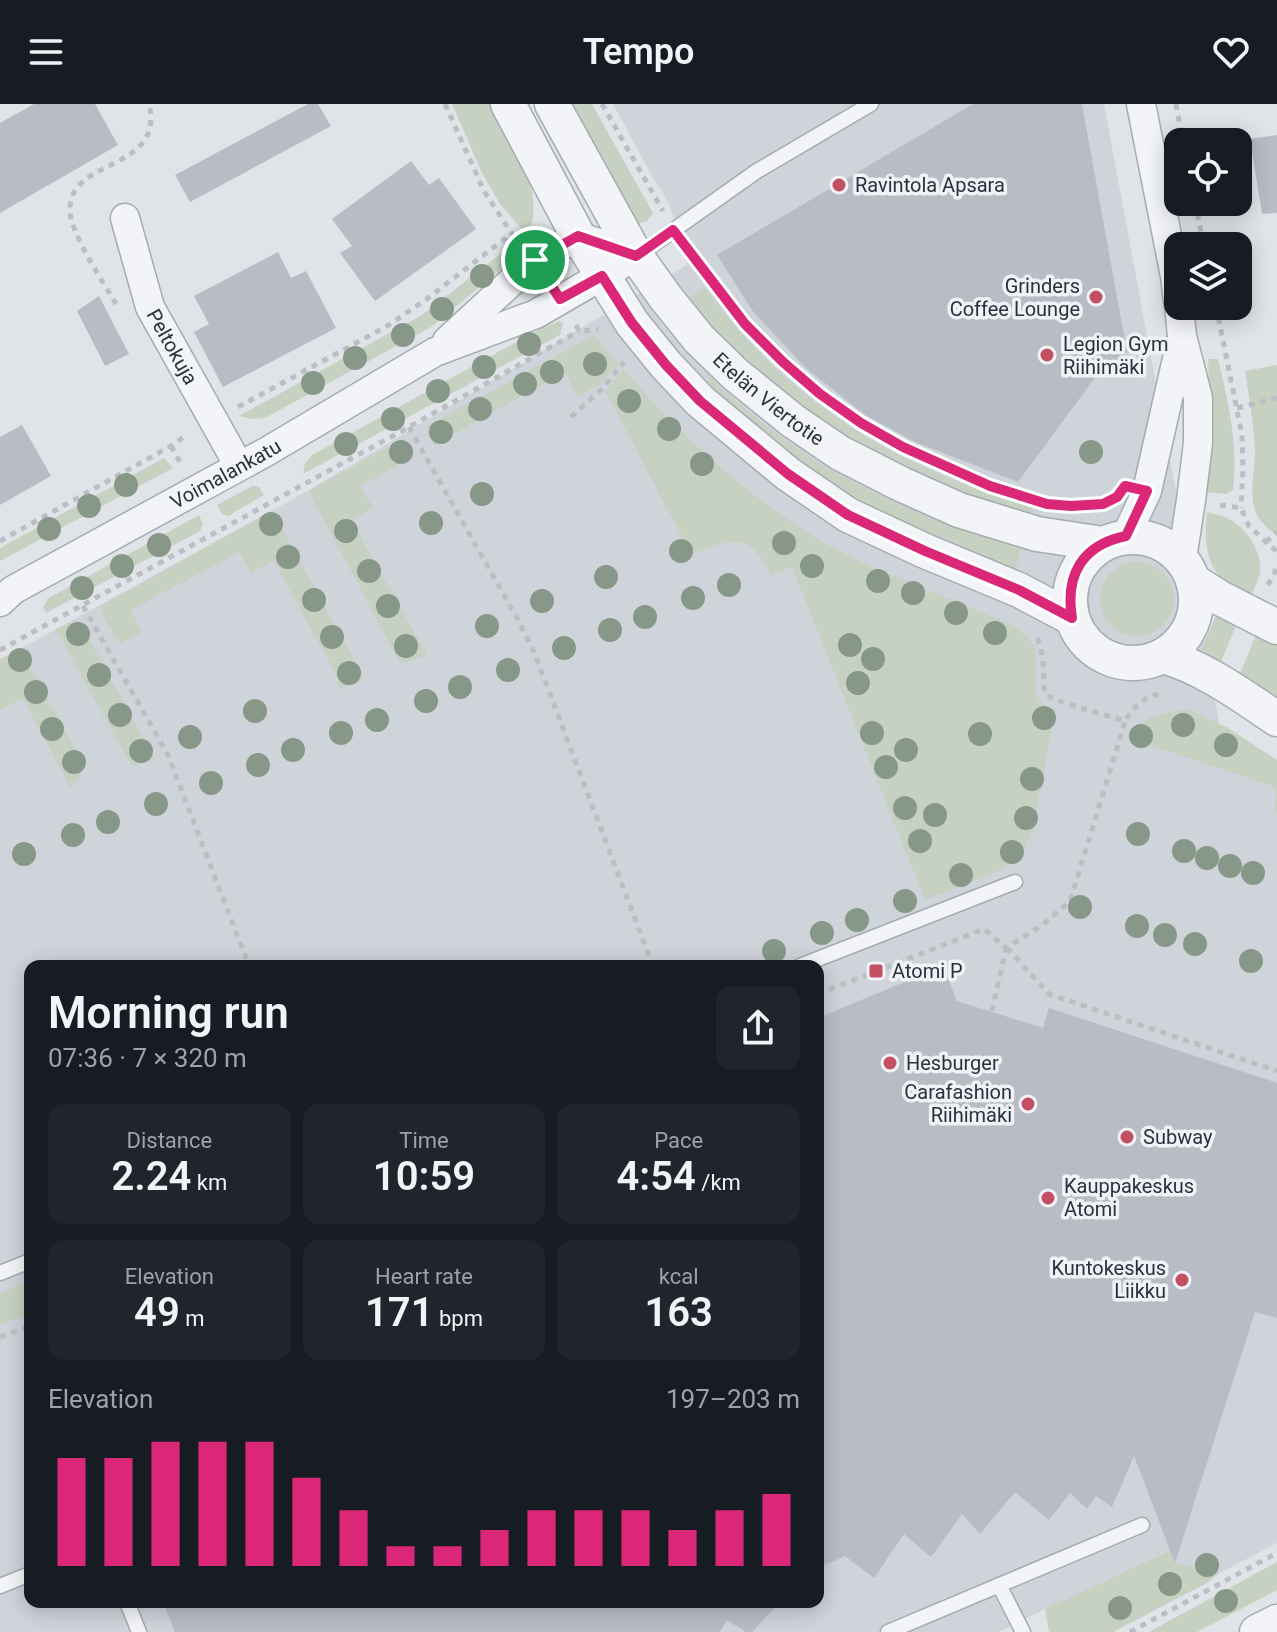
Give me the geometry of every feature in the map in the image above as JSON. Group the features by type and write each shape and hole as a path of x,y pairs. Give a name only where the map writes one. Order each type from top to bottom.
{"street":[{"path":"508,104 578,236 632,323 700,401 788,474 848,515 1019,590 1072,618"},
{"name":"Etelän Viertotie","path":"552,104 636,256 699,339 735,374 793,421 840,453 959,510 1037,534 1114,540"},
{"path":"1141,104 1166,232"},
{"name":"Peltokuja","path":"125,218 150,307 239,466"},
{"path":"578,236 636,256"},
{"name":"Voimalankatu","path":"435,352 535,260 578,236"},
{"name":"Voimalankatu","path":"4,595 239,466 435,352 536,314 636,256"},
{"path":"1180,320 1198,398 1198,443 1191,500 1188,570 1196,606 1189,630 1163,656 1139,663 1114,661 1084,640 1072,618 1069,594 1076,570 1092,550 1114,540 1151,539 1173,550 1188,570 1220,598 1277,627"},
{"path":"1114,540 1147,491 1182,336"},
{"path":"1163,656 1183,662 1223,683 1277,719"},
{"path":"1257,1632 1277,1622"}],"lane":[{"path":"636,256 757,171 871,104"},
{"path":"815,960 1015,882"},
{"path":"0,1273 24,1263"},
{"path":"888,1632 1142,1525"},
{"path":"0,1586 24,1576"},
{"path":"999,1585 1023,1632"},
{"path":"129,1608 139,1632"}],"path":[{"path":"445,104 484,191 512,234 535,260"},
{"path":"602,104 673,230 745,324 811,386 850,416"},
{"path":"1176,104 1180,128"},
{"path":"0,541 389,325 512,234"},
{"path":"560,299 579,331"},
{"path":"1219,320 1242,435 1241,508 1249,526 1277,552"},
{"path":"0,650 579,331 600,329"},
{"path":"571,417 602,389 627,358"},
{"path":"1237,408 1277,398"},
{"path":"409,427 534,652 651,960"},
{"path":"1080,505 1103,504 1117,497 1125,486 1147,491"},
{"path":"1191,500 1241,508"},
{"path":"1266,542 1277,532"},
{"path":"83,606 168,755 247,960"},
{"path":"1035,635 1044,657 1045,694 1055,700 1125,721"},
{"path":"992,1011 1006,948 1041,926 1070,901 1125,721 1135,705 1152,694 1174,691"},
{"path":"824,992 984,929 1049,994 1277,1071"},
{"path":"824,1134 899,1105 956,1127"},
{"path":"0,1337 24,1328"},
{"path":"1130,1632 1277,1553"}],"shaded area":[{"path":"613,104 1104,104 1222,739 1277,779 1277,1543 1220,1573 1175,1562 1169,1550 998,1632 0,1632 0,660 311,489 687,265 669,203"}],"green space":[{"path":"452,104 490,104 524,167 530,185 533,219 527,235 500,204 482,173"},
{"path":"569,104 592,104 653,213 647,221 636,225"},
{"path":"511,249 517,256 431,327 265,418 239,416 422,315"},
{"path":"704,288 767,360 836,417 897,454 929,469 1032,507 1030,519 891,466 808,415 725,346 687,299"},
{"path":"560,321 563,324 560,335 303,474 305,463 312,455 540,329"},
{"path":"594,335 618,364 601,384 577,396 565,372 434,445 426,427"},
{"path":"1208,359 1218,359 1232,424 1235,457 1233,490 1225,494 1206,492 1211,422"},
{"path":"1277,365 1277,536 1260,520 1254,506 1254,441 1245,371"},
{"path":"623,369 703,452 794,523 860,562 1013,625 1028,638 1037,661 1037,694 1043,704 1055,710 1033,829 1024,850 1012,863 925,900 792,567 771,575 755,551 738,542 728,542 691,554 606,392"},
{"path":"711,378 774,432 844,477 909,506 1023,543 1013,576 838,493 705,386"},
{"path":"404,439 414,456 361,486 373,508 351,520 427,655 404,663 399,661 310,494 311,489"},
{"path":"164,458 173,468 0,561 0,548"},
{"path":"254,485 264,495 228,516 222,514 217,505"},
{"path":"270,512 274,514 362,674 361,680 339,689 337,677 274,561 251,573 239,552 131,610 142,632 120,644 100,606"},
{"path":"1207,512 1233,521 1252,540 1259,557 1260,574 1251,597 1230,587 1220,578 1210,561 1206,542"},
{"path":"199,515 203,524 200,531 46,613 43,607 49,598"},
{"path":"1137,562 1158,568 1168,578 1174,599 1168,620 1158,630 1137,636 1116,630 1106,620 1100,599 1106,578 1116,568"},
{"path":"1218,611 1238,621 1220,664 1201,650"},
{"path":"76,620 155,759 131,765 56,630"},
{"path":"1258,630 1277,642 1277,701 1239,676"},
{"path":"20,649 82,761 80,776 71,788 23,699 0,710 0,659"},
{"path":"1187,709 1228,728 1277,760 1277,813 1276,787 1132,739 1147,719"},
{"path":"24,1283 24,1316 0,1325 0,1293"},
{"path":"1170,1550 1175,1562 1220,1573 1113,1632 1049,1632 1045,1609"},
{"path":"1277,1562 1277,1590 1197,1632 1149,1632"}],"building":[{"path":"34,104 95,104 118,145 0,213 0,123"},
{"path":"308,104 318,104 331,126 190,202 175,175"},
{"path":"973,104 1082,104 1127,352 1094,379 1018,482 915,442 865,415 806,368 754,313 717,255"},
{"path":"1277,135 1277,213 1262,214 1252,139"},
{"path":"411,161 429,185 439,178 476,229 375,301 340,253 352,246 332,219"},
{"path":"278,252 291,278 306,271 336,328 223,387 194,332 209,324 194,296"},
{"path":"99,296 129,354 105,366 77,311"},
{"path":"22,425 51,476 0,505 0,437"},
{"name":"Kauppakeskus Atomi","path":"943,966 957,1001 1043,1028 1049,1008 1277,1083 1277,1318 1255,1312 1175,1563 1134,1456 1112,1507 1096,1496 1087,1509 1070,1493 1049,1520 1015,1492 980,1534 962,1514 931,1557 904,1534 874,1578 845,1556 824,1565 824,1016"},
{"path":"165,1608 774,1608 752,1632 746,1632 727,1620 720,1632 175,1632"}],"place":[{"name":"Ravintola Apsara","path":"839,185"},
{"name":"Grinders Coffee Lounge","path":"1096,297"},
{"name":"Legion Gym Riihimäki","path":"1047,355"},
{"name":"Atomi P","path":"876,971"},
{"name":"Hesburger","path":"890,1063"},
{"name":"Carafashion Riihimäki","path":"1028,1104"},
{"name":"Subway","path":"1127,1137"},
{"name":"Kauppakeskus Atomi","path":"1048,1198"},
{"name":"Kuntokeskus Liikku","path":"1182,1280"}],"route":[{"path":"673,230 745,324 783,362 820,394 903,447 990,486 1047,504 1103,504 1117,497 1125,486 1147,491 1126,536 1092,550 1076,570 1069,594 1072,618 1019,590 848,515 788,474 700,401 632,323 602,276 560,299 535,260 578,236 636,256 673,230"}]}
